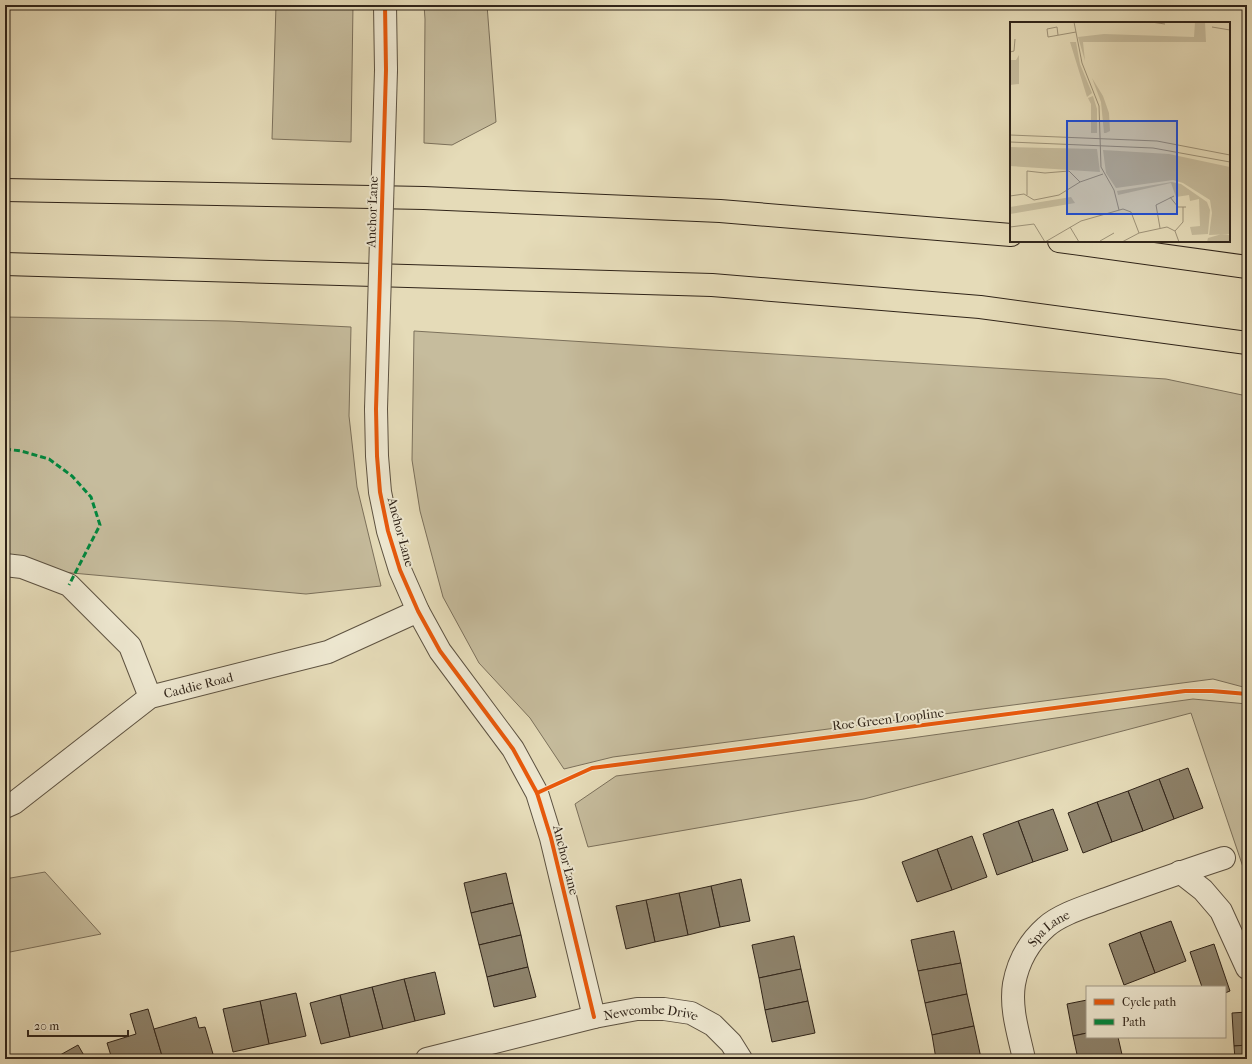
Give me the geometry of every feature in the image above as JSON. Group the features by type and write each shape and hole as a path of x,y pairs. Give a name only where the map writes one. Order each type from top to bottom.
{"highway":[{"path":"5,190 424,198 713,211 1010,235"},
{"path":"1066,242 1247,267"},
{"path":"5,264 712,285 980,307 1247,343"}],"street":[{"name":"Anchor Lane","path":"385,5 386,70 376,409 377,456 380,492 386,525 400,570 418,611 440,651 513,749 537,793 551,838 594,1017"},
{"path":"5,565 22,567 69,585 130,646 150,696"},
{"name":"Caddie Road","path":"5,807 14,803 150,696 328,652 418,611"},
{"name":"Spa Lane","path":"1024,1059 1014,1011 1014,986 1019,964 1032,941 1046,926 1070,912 1180,872 1224,858"},
{"path":"1180,872 1203,890 1221,911 1247,968"},
{"name":"Newcombe Drive","path":"427,1059 594,1017 638,1009 664,1009 691,1013 713,1025 731,1043 741,1059"}],"shaded area":[{"path":"276,5 353,5 351,142 272,139"},
{"path":"424,5 487,5 496,122 452,145 424,143"},
{"path":"5,317 228,321 351,327 349,416 357,487 381,586 306,594 5,567"},
{"path":"414,331 1166,379 1247,396 1247,688 1213,679 613,757 564,769 530,718 479,663 443,597 420,511 412,460"},
{"path":"1193,699 1247,704 1247,869 1244,870 1191,713 864,799 588,847 575,804 616,776 904,739"},
{"path":"45,872 101,934 5,953 5,879"}],"building":[{"path":"1188,768 1203,808 1174,819 1159,779"},
{"path":"1159,779 1174,819 1143,831 1128,791"},
{"path":"1128,791 1143,831 1112,842 1097,802"},
{"path":"1097,802 1112,842 1083,853 1068,813"},
{"path":"1053,809 1068,850 1033,862 1018,821"},
{"path":"1018,821 1033,862 997,875 983,834"},
{"path":"972,836 987,877 952,890 937,849"},
{"path":"937,849 952,890 917,902 902,862"},
{"path":"506,873 513,903 471,913 464,883"},
{"path":"741,879 750,921 720,927 711,886"},
{"path":"711,886 720,927 688,935 679,893"},
{"path":"679,893 688,935 655,942 646,900"},
{"path":"646,900 655,942 626,949 616,906"},
{"path":"513,903 521,935 479,945 471,913"},
{"path":"1171,921 1186,961 1155,973 1140,932"},
{"path":"954,931 961,963 918,971 911,940"},
{"path":"1140,932 1155,973 1124,985 1109,944"},
{"path":"521,935 528,967 487,977 479,945"},
{"path":"794,936 801,969 759,978 752,945"},
{"path":"1214,944 1230,991 1226,993 1226,986 1202,986 1190,952"},
{"path":"961,963 967,994 925,1003 918,971"},
{"path":"528,967 536,997 494,1007 487,977"},
{"path":"801,969 808,1001 765,1010 759,978"},
{"path":"435,972 445,1014 415,1021 404,979"},
{"path":"404,979 415,1021 383,1029 372,987"},
{"path":"372,987 383,1029 350,1037 340,995"},
{"path":"296,993 306,1036 269,1044 260,1001"},
{"path":"967,994 974,1026 932,1035 925,1003"},
{"path":"340,995 350,1037 321,1044 310,1003"},
{"path":"1086,1000 1086,1033 1073,1036 1067,1004"},
{"path":"260,1001 269,1044 233,1052 223,1009"},
{"path":"808,1001 815,1033 772,1042 765,1010"},
{"path":"148,1009 163,1059 112,1059 107,1043 136,1034 130,1014"},
{"path":"1247,1012 1247,1045 1234,1046 1232,1013"},
{"path":"196,1017 199,1028 205,1027 213,1054 196,1059 163,1059 154,1029"},
{"path":"974,1026 981,1058 936,1059 932,1035"},
{"path":"1086,1033 1086,1038 1118,1038 1123,1059 1078,1059 1073,1036"},
{"path":"78,1045 86,1059 53,1059"},
{"path":"1247,1045 1247,1059 1235,1059 1234,1046"}],"marked path":[{"path":"5,449 21,451 49,459 72,476 91,497 100,525 69,585"}],"cycle path":[{"path":"385,5 386,70 376,409 377,456 380,492 388,531 400,570 418,611 440,651 513,749 537,793 551,838 594,1017"},
{"name":"Roe Green Loopline","path":"537,793 592,768 1185,691 1212,691 1247,694"}]}
